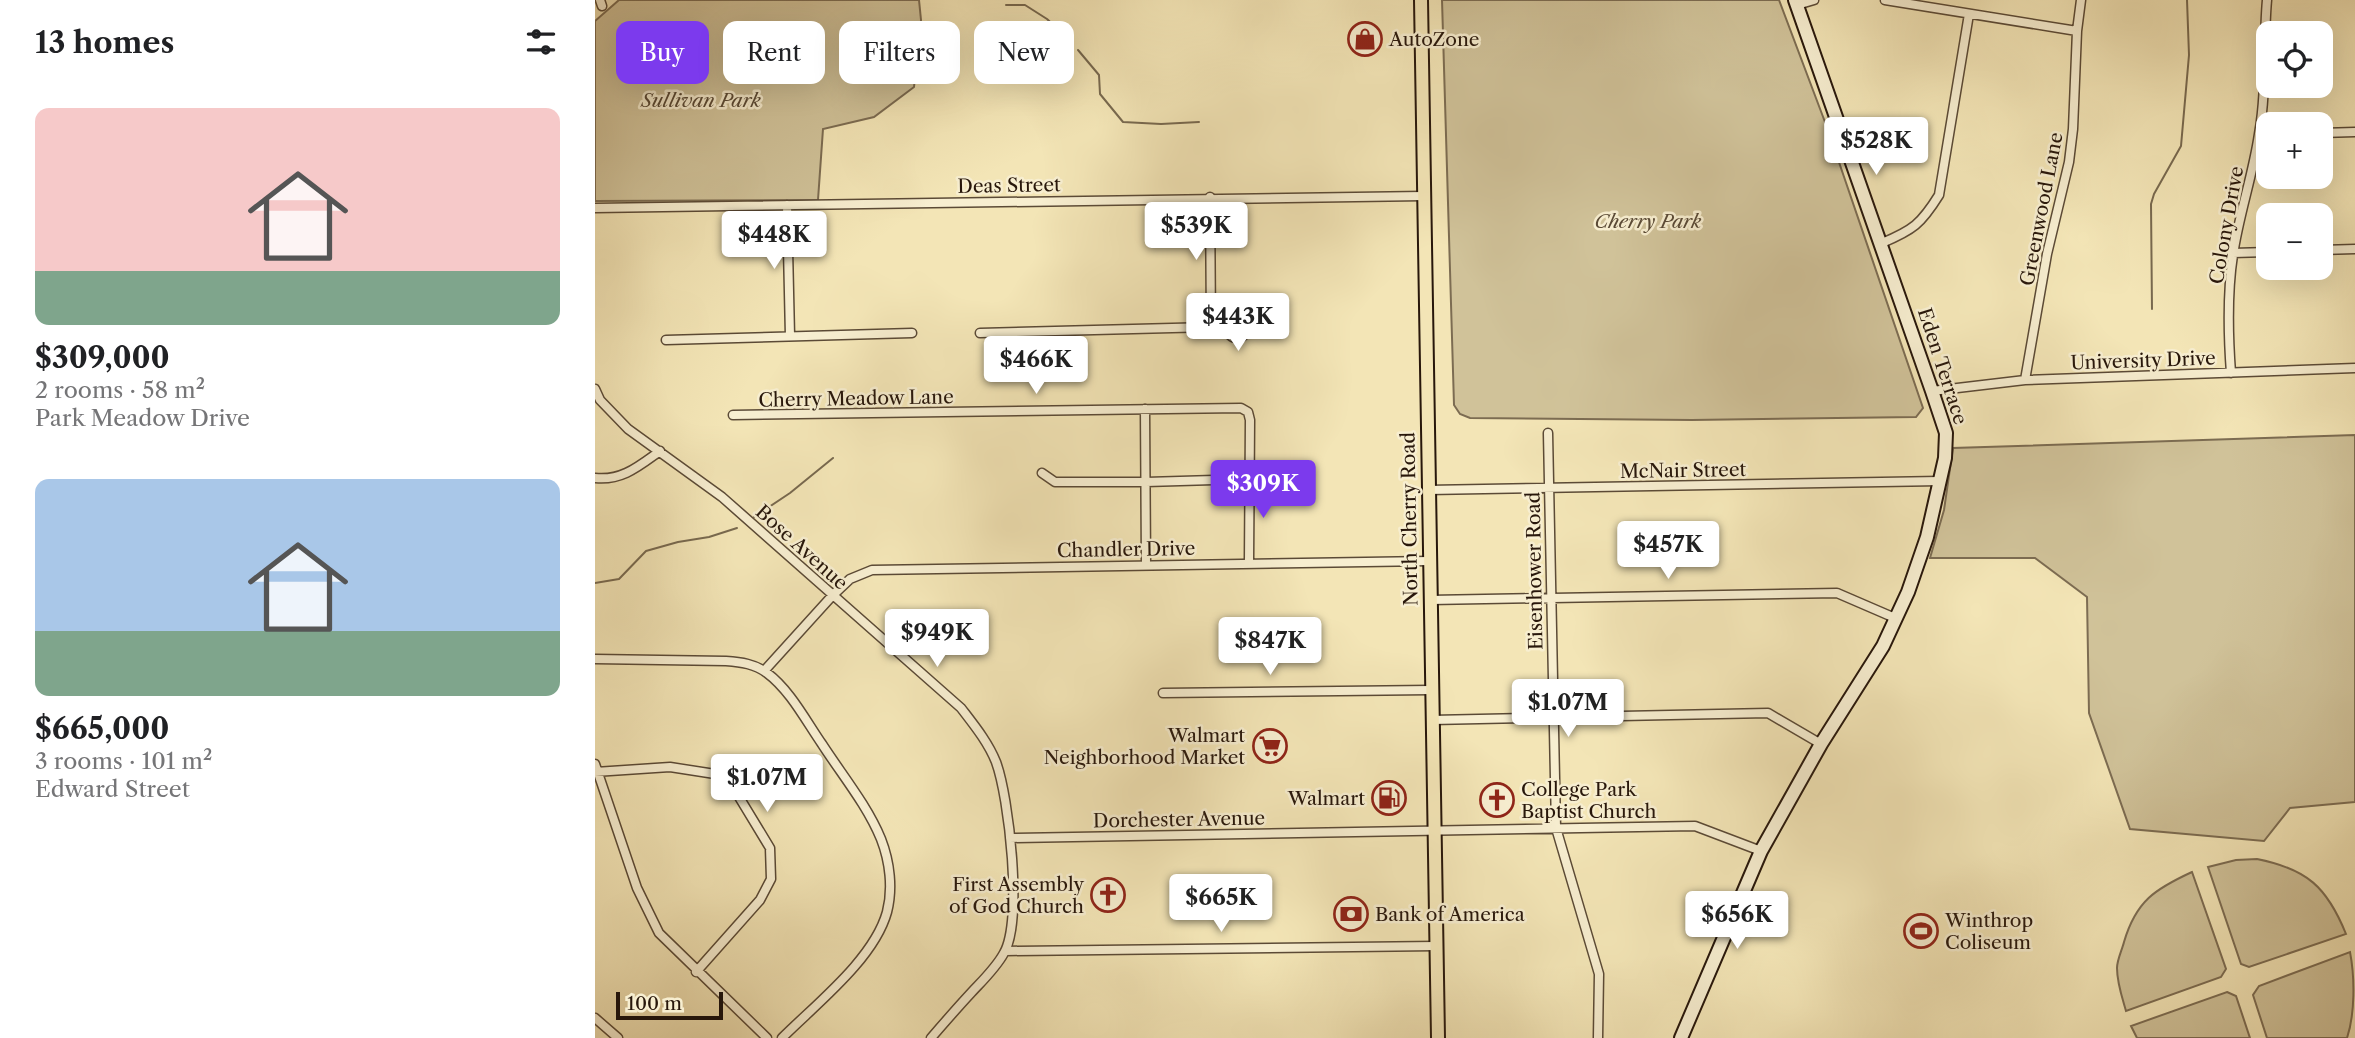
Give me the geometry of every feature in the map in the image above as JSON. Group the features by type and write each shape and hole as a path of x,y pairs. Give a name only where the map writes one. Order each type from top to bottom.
{"main road":[{"name":"North Cherry Road","path":"1420,0 1438,1038"}],"street":[{"path":"1796,2 1814,0"},
{"path":"1885,0 2077,31"},
{"name":"Greenwood Lane","path":"2025,380 2047,254 2069,162 2081,0"},
{"name":"Colony Drive","path":"2265,112 2267,0"},
{"name":"Eden Terrace","path":"1681,1038 1761,851 1821,744 1883,646 1919,565 1935,509 1945,458 1946,433 1796,2"},
{"path":"1882,243 1904,234 1923,219 1939,195 1969,13"},
{"path":"2333,133 2355,132"},
{"name":"Colony Drive","path":"2231,373 2228,307 2233,253 2256,165"},
{"name":"Deas Street","path":"595,208 1423,196"},
{"path":"1210,197 1211,327"},
{"path":"787,205 789,335"},
{"path":"2333,250 2355,249"},
{"path":"2233,253 2256,252"},
{"path":"980,333 1211,327 1227,331"},
{"path":"666,340 912,333"},
{"name":"University Drive","path":"1932,391 2025,380 2355,368"},
{"name":"Bose Avenue","path":"595,389 600,400 628,429 722,497 961,708 984,739 1003,785 1010,838 1014,908 1006,951 931,1038"},
{"name":"Cherry Meadow Lane","path":"733,415 1237,407 1246,411 1251,420 1248,478"},
{"path":"1145,409 1146,565"},
{"name":"Eisenhower Road","path":"1548,433 1556,828 1599,974 1598,1038"},
{"path":"595,478 606,479 629,474 660,451"},
{"path":"1042,473 1055,482 1248,478 1249,562"},
{"name":"McNair Street","path":"1428,490 1940,481"},
{"name":"Chandler Drive","path":"764,671 850,579 872,570 1429,561"},
{"path":"1430,600 1837,593 1895,618"},
{"path":"595,659 726,661 744,663 764,671 786,693 867,811 881,840 888,865 891,889 887,913 871,945 859,961 782,1038"},
{"path":"1163,693 1431,690"},
{"path":"1431,720 1768,713 1821,744"},
{"path":"696,972 760,900 771,879 770,848 733,788 715,774 680,767 596,769 646,911 659,933 696,972 767,1038"},
{"name":"Dorchester Avenue","path":"1010,838 1695,826 1761,851"},
{"path":"1006,951 1436,946"},
{"path":"595,1018 618,1038"}],"green space":[{"name":"Sullivan Park","path":"619,0 919,0 921,20 839,21 839,84 914,84 914,87 874,117 823,129 818,200 595,201 595,21"},
{"name":"Cherry Park","path":"1442,0 1779,0 1828,130 1923,408 1916,417 1692,420 1470,418 1460,414 1454,405"},
{"path":"2355,435 2355,802 2290,808 2264,841 2130,829 2089,713 2087,597 2035,558 1930,558 1944,510 1953,448"},
{"path":"2257,859 2289,868 2313,883 2331,904 2346,934 2249,967 2241,964 2208,867 2236,860"},
{"path":"2192,872 2226,969 2221,977 2126,1011 2117,968 2134,916 2157,891"},
{"path":"2350,952 2353,996 2352,1018 2347,1038 2267,1038 2253,995 2259,986"},
{"path":"2227,992 2236,996 2250,1038 2137,1038 2131,1026"}],"waterway":[{"path":"2152,309 2151,204 2181,146 2189,55 2187,0"},
{"path":"1006,5 1025,5 1049,21"},
{"path":"1078,50 1099,75 1100,94 1123,122 1199,122"},
{"path":"754,517 790,493 833,458"},
{"path":"595,583 619,579 646,551 737,528"}],"place":[{"name":"AutoZone","path":"1365,39"},
{"name":"Walmart Neighborhood Market","path":"1270,746"},
{"name":"Walmart","path":"1389,798"},
{"name":"College Park Baptist Church","path":"1497,800"},
{"name":"First Assembly of God Church","path":"1108,895"},
{"name":"Bank of America","path":"1351,914"},
{"name":"Winthrop Coliseum","path":"1921,931"}]}
